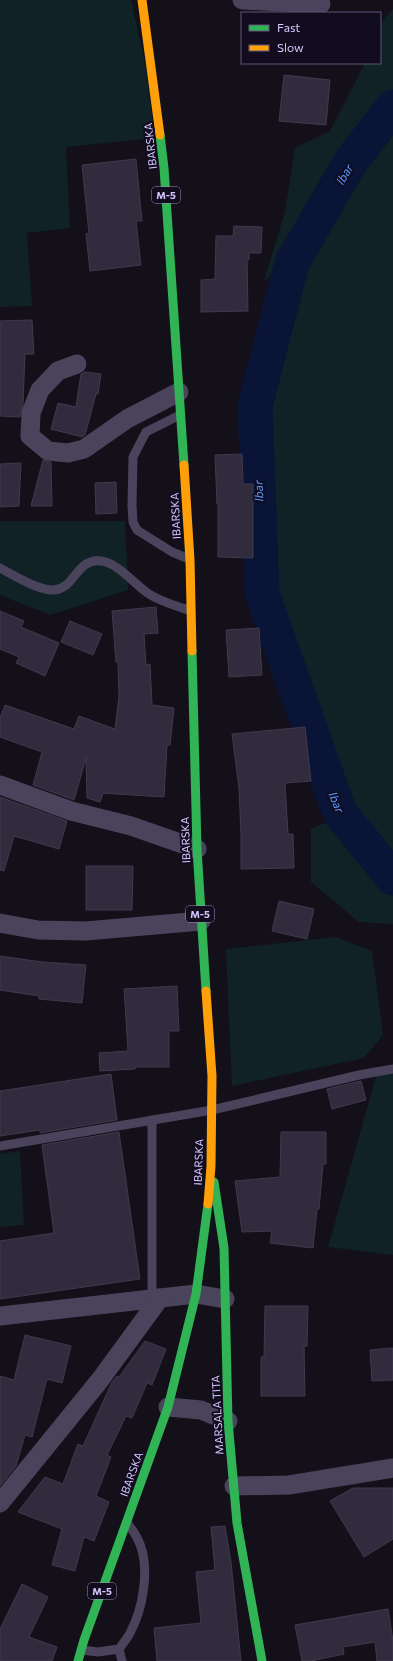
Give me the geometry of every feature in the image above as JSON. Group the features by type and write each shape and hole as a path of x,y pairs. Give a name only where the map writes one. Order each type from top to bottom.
{"main road":[{"name":"IBARSKA","path":"78,1661 168,1407 196,1294 206,1226 211,1166 212,1076 197,849 190,560 164,168 142,0"},
{"name":"MARSALA TITA","path":"211,1166 224,1248 228,1421 237,1523 262,1661"}],"street":[{"path":"242,0 321,4"},
{"path":"77,364 58,371 40,390 31,413 30,436 48,451 68,453 84,449 127,419 180,392"},
{"path":"0,785 71,811 131,826 197,849"},
{"path":"0,923 38,930 86,931 201,921"},
{"path":"0,1316 196,1294 225,1299"},
{"path":"0,1503 100,1380 156,1298"},
{"path":"168,1407 201,1410 228,1421"},
{"path":"234,1486 289,1485 393,1468"}],"lane":[{"path":"181,415 146,432 133,457 133,522 137,530 172,552 190,560"},
{"path":"0,568 36,586 54,590 65,586 80,567 93,560 103,560 115,567 149,594 167,603 191,611"},
{"path":"0,1146 212,1110 359,1074 393,1069"},
{"path":"152,1120 156,1298"},
{"path":"82,1650 98,1652 119,1649 132,1631 143,1599 145,1562 141,1547 127,1522"},
{"path":"119,1649 122,1661"}],"shaded area":[{"path":"0,0 131,0 145,63 155,138 66,147 70,228 27,233 32,306 0,307"},
{"path":"393,9 393,96 345,160 280,267 264,281 285,212 295,148 330,131 364,64 381,64 381,24"},
{"path":"393,127 393,864 346,809 271,595 267,409 301,270 365,163"},
{"path":"0,521 125,521 128,590 50,615 0,595"},
{"path":"333,819 393,894 393,924 359,922 311,882 311,829"},
{"path":"335,937 372,951 383,1035 364,1058 232,1086 226,949"},
{"path":"393,1072 393,1255 328,1247 377,1073"},
{"path":"20,1151 24,1225 0,1227 0,1154"}],"building":[{"path":"284,75 330,80 326,125 279,121"},
{"path":"136,159 142,221 136,221 141,265 90,271 86,234 89,233 82,165"},
{"path":"234,226 262,227 261,253 249,253 249,260 247,260 248,311 201,312 201,280 215,279 216,236 233,236"},
{"path":"32,320 34,354 25,354 23,404 20,417 0,416 0,321"},
{"path":"85,372 101,374 98,394 96,394 85,435 82,437 51,429 58,403 76,407 81,374"},
{"path":"242,454 243,484 253,484 253,558 218,557 218,504 215,455"},
{"path":"43,460 51,462 52,506 31,506"},
{"path":"21,463 19,506 0,507 0,464"},
{"path":"116,482 117,513 96,514 95,483"},
{"path":"156,607 158,633 144,634 146,665 150,664 152,705 174,708 170,745 167,745 164,797 103,793 100,802 87,798 86,758 74,800 33,785 42,752 0,737 0,718 5,705 74,729 79,716 115,729 119,696 118,662 116,662 112,611"},
{"path":"0,611 24,621 21,627 59,643 45,676 16,663 19,657 0,649"},
{"path":"70,621 102,634 93,655 61,642"},
{"path":"259,628 262,675 229,677 226,630"},
{"path":"305,727 311,781 285,783 288,834 293,834 294,868 241,869 239,788 232,734"},
{"path":"0,797 67,821 59,849 14,836 4,871 0,870"},
{"path":"86,866 133,866 132,910 86,910"},
{"path":"279,901 314,909 307,939 272,931"},
{"path":"0,956 42,962 86,965 82,1003 39,999 39,996 0,990"},
{"path":"177,986 179,1031 169,1031 169,1067 135,1067 135,1069 100,1071 99,1053 128,1051 124,989"},
{"path":"111,1074 117,1120 40,1133 40,1130 0,1136 0,1091"},
{"path":"361,1081 366,1100 332,1109 327,1089"},
{"path":"119,1132 140,1279 0,1299 0,1241 54,1233 42,1145"},
{"path":"281,1132 326,1132 326,1164 323,1164 319,1209 317,1209 313,1248 270,1243 272,1231 242,1232 235,1181 280,1177"},
{"path":"265,1306 308,1306 307,1346 304,1346 305,1396 261,1396 261,1357 264,1357"},
{"path":"25,1335 71,1346 62,1383 47,1379 32,1437 25,1435 16,1466 0,1486 0,1376 14,1380"},
{"path":"145,1341 166,1349 152,1385 147,1383 132,1418 126,1416 107,1455 111,1457 96,1496 109,1502 94,1541 84,1537 75,1571 52,1565 62,1529 18,1512 45,1477 63,1484 78,1444 83,1446 112,1382 117,1376 119,1377"},
{"path":"393,1348 393,1380 372,1381 370,1350"},
{"path":"353,1488 393,1488 393,1539 364,1557 330,1501"},
{"path":"225,1526 231,1562 241,1661 157,1661 154,1628 201,1623 196,1572 215,1570 211,1527"},
{"path":"22,1584 48,1597 29,1637 57,1647 52,1661 0,1661 0,1629"},
{"path":"388,1609 393,1641 393,1661 377,1661 375,1642 343,1647 344,1654 311,1661 302,1661 295,1625"}],"waterway":[{"name":"Ibar","path":"393,107 351,161 292,263 255,405 262,594 340,813 393,878"}],"traffic: fast":[{"path":"160,135 164,168 184,465"},
{"path":"192,651 197,849 206,991"},
{"path":"214,1182 224,1248 228,1421 237,1523 262,1661"},
{"path":"78,1661 84,1640 168,1407 196,1294 208,1204"}],"traffic: slow":[{"path":"142,0 160,135"},
{"path":"184,465 190,560 192,651"},
{"path":"206,991 212,1076 211,1166 208,1204"}]}
